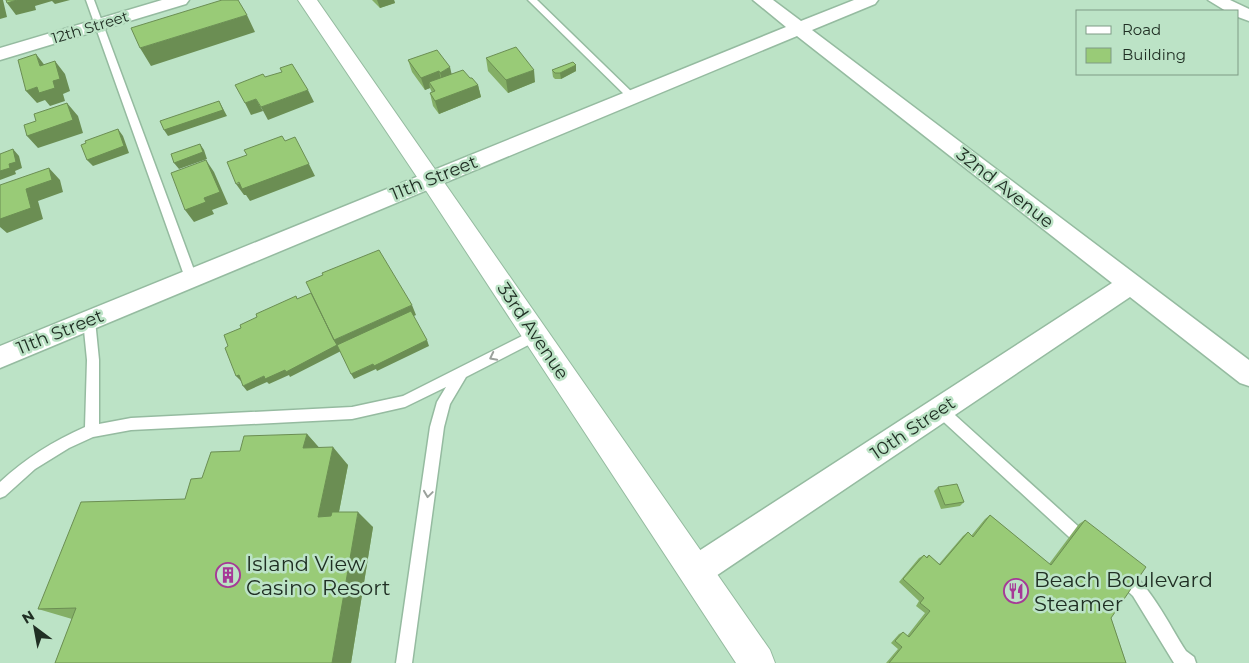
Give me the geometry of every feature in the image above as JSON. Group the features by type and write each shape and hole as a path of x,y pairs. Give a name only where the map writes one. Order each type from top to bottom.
{"street":[{"name":"12th Street","path":"0,54 180,0"},
{"name":"33rd Avenue","path":"307,0 431,180 757,663"},
{"name":"32nd Avenue","path":"762,0 1249,375"},
{"name":"11th Street","path":"0,357 869,0"},
{"path":"1217,0 1237,10"},
{"name":"10th Street","path":"696,572 1130,284"}],"lane":[{"path":"90,0 191,278"},
{"path":"532,0 632,97"},
{"path":"89,320 93,360 92,431"},
{"path":"0,491 30,464 64,443 92,431 131,424 352,413 405,401 536,335"},
{"path":"404,663 437,427 444,402 461,372"},
{"path":"940,410 1096,552"},
{"path":"1110,565 1138,591 1180,657 1188,663"}],"building":[{"path":"6,0 17,0 7,3"},
{"path":"222,0 238,0 247,15 140,48 131,28"},
{"path":"516,47 534,70 506,80 486,58"},
{"path":"437,50 450,67 440,73 439,71 421,78 408,60"},
{"path":"36,54 40,66 55,61 60,79 53,81 55,88 39,93 37,87 26,91 18,60"},
{"path":"573,62 576,65 560,73 555,73 552,70"},
{"path":"292,64 308,90 261,107 256,99 245,103 235,85 263,74 265,77 282,72 280,68"},
{"path":"463,70 478,85 435,101 430,93 435,91 429,82"},
{"path":"219,101 223,110 164,130 160,121"},
{"path":"67,103 73,120 27,136 24,125 36,121 34,114"},
{"path":"118,129 124,146 87,160 81,145 86,143 85,141"},
{"path":"282,136 285,141 295,137 309,164 242,189 239,182 236,184 227,162 247,155 244,150"},
{"path":"200,144 203,152 174,163 171,154"},
{"path":"13,149 16,162 9,164 10,168 0,171 0,154"},
{"path":"206,160 220,192 204,198 206,202 185,210 171,173"},
{"path":"49,168 52,180 26,189 31,208 0,219 0,185"},
{"path":"379,250 412,305 334,340 306,282 323,275 322,273"},
{"path":"311,293 337,345 286,372 285,370 265,379 264,376 243,386 239,375 236,376 225,348 228,346 224,335 241,328 240,325 257,317 256,314 296,296 297,299"},
{"path":"411,311 427,340 374,366 373,364 351,374 337,345"},
{"name":"Island View Casino Resort","path":"307,434 303,448 333,447 318,517 331,516 332,512 358,512 332,663 55,663 76,608 38,609 81,502 185,499 191,479 202,478 211,452 240,451 244,436"},
{"path":"957,484 964,502 945,505 938,487"},
{"name":"Beach Boulevard Steamer","path":"990,515 1051,565 1085,520 1146,567 1111,618 1126,663 889,663 902,647 895,641 903,632 909,637 930,611 920,603 924,598 903,579 924,555 927,558 929,555 940,565 968,532 973,537"}],"place":[{"name":"Island View Casino Resort","path":"228,575"},
{"name":"Beach Boulevard Steamer","path":"1016,591"}]}
